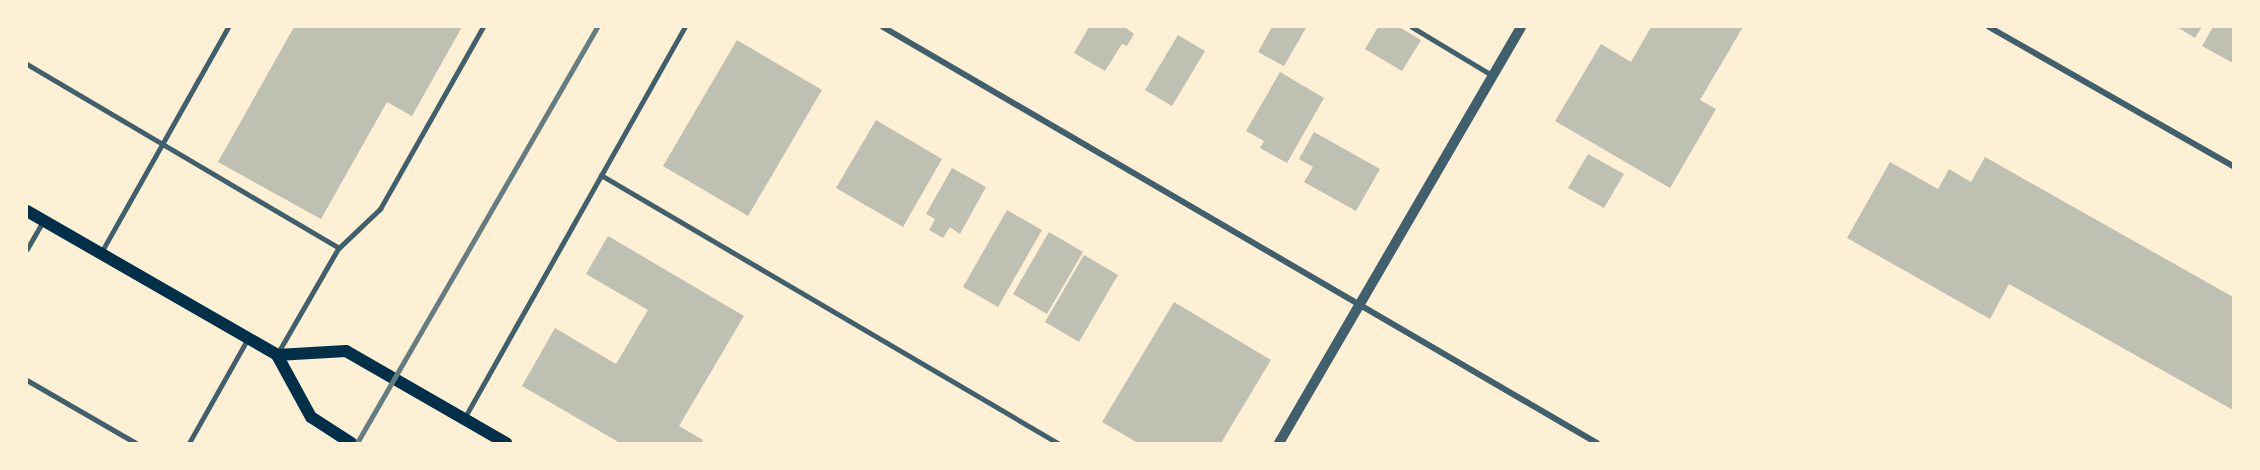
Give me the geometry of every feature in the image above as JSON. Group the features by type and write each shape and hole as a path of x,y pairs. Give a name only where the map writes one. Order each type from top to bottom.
{"main road":[{"path":"27,211 277,355 311,417 351,443"},
{"path":"277,355 346,351 506,443"}],"street":[{"path":"883,27 1597,443"},
{"path":"1279,443 1521,27"},
{"path":"1989,27 2233,165"}],"lane":[{"path":"100,253 228,27"},
{"path":"277,355 339,248 380,209 483,27"},
{"path":"464,419 686,27"},
{"path":"1412,27 1492,76"},
{"path":"27,64 161,146 339,248"},
{"path":"601,175 1058,443"},
{"path":"27,249 43,220"},
{"path":"189,443 248,338"},
{"path":"27,380 136,443"}],"building":[{"path":"294,27 462,27 412,116 387,102 321,219 218,162"},
{"path":"1089,27 1125,27 1134,34 1127,46 1122,44 1105,71 1074,53"},
{"path":"1272,27 1306,28 1284,66 1258,52"},
{"path":"1378,27 1399,27 1421,40 1402,71 1365,49"},
{"path":"1651,27 1743,27 1700,100 1716,109 1670,188 1555,121 1601,44 1631,62"},
{"path":"2177,27 2202,27 2195,38"},
{"path":"2213,27 2233,27 2233,63 2202,46"},
{"path":"1178,35 1205,51 1172,106 1145,90"},
{"path":"737,40 822,90 748,216 663,166"},
{"path":"1280,72 1324,98 1287,163 1260,148 1264,141 1246,131"},
{"path":"876,120 942,159 903,227 836,188"},
{"path":"1314,132 1380,169 1356,211 1304,182 1313,167 1299,159"},
{"path":"1588,154 1624,174 1604,208 1568,188"},
{"path":"1985,157 2233,297 2233,410 2009,284 1990,319 1847,238 1890,162 1938,189 1949,169 1971,182"},
{"path":"952,168 986,187 960,234 950,227 943,238 929,230 935,219 926,214"},
{"path":"1007,210 1042,230 998,307 963,287"},
{"path":"1049,232 1083,252 1047,314 1013,294"},
{"path":"608,236 744,316 679,426 703,440 702,443 620,443 522,386 555,328 616,364 648,310 586,274"},
{"path":"1084,255 1118,275 1079,342 1045,322"},
{"path":"1174,302 1271,360 1221,443 1138,443 1102,422"}],"railway":[{"path":"357,443 597,27"}]}
